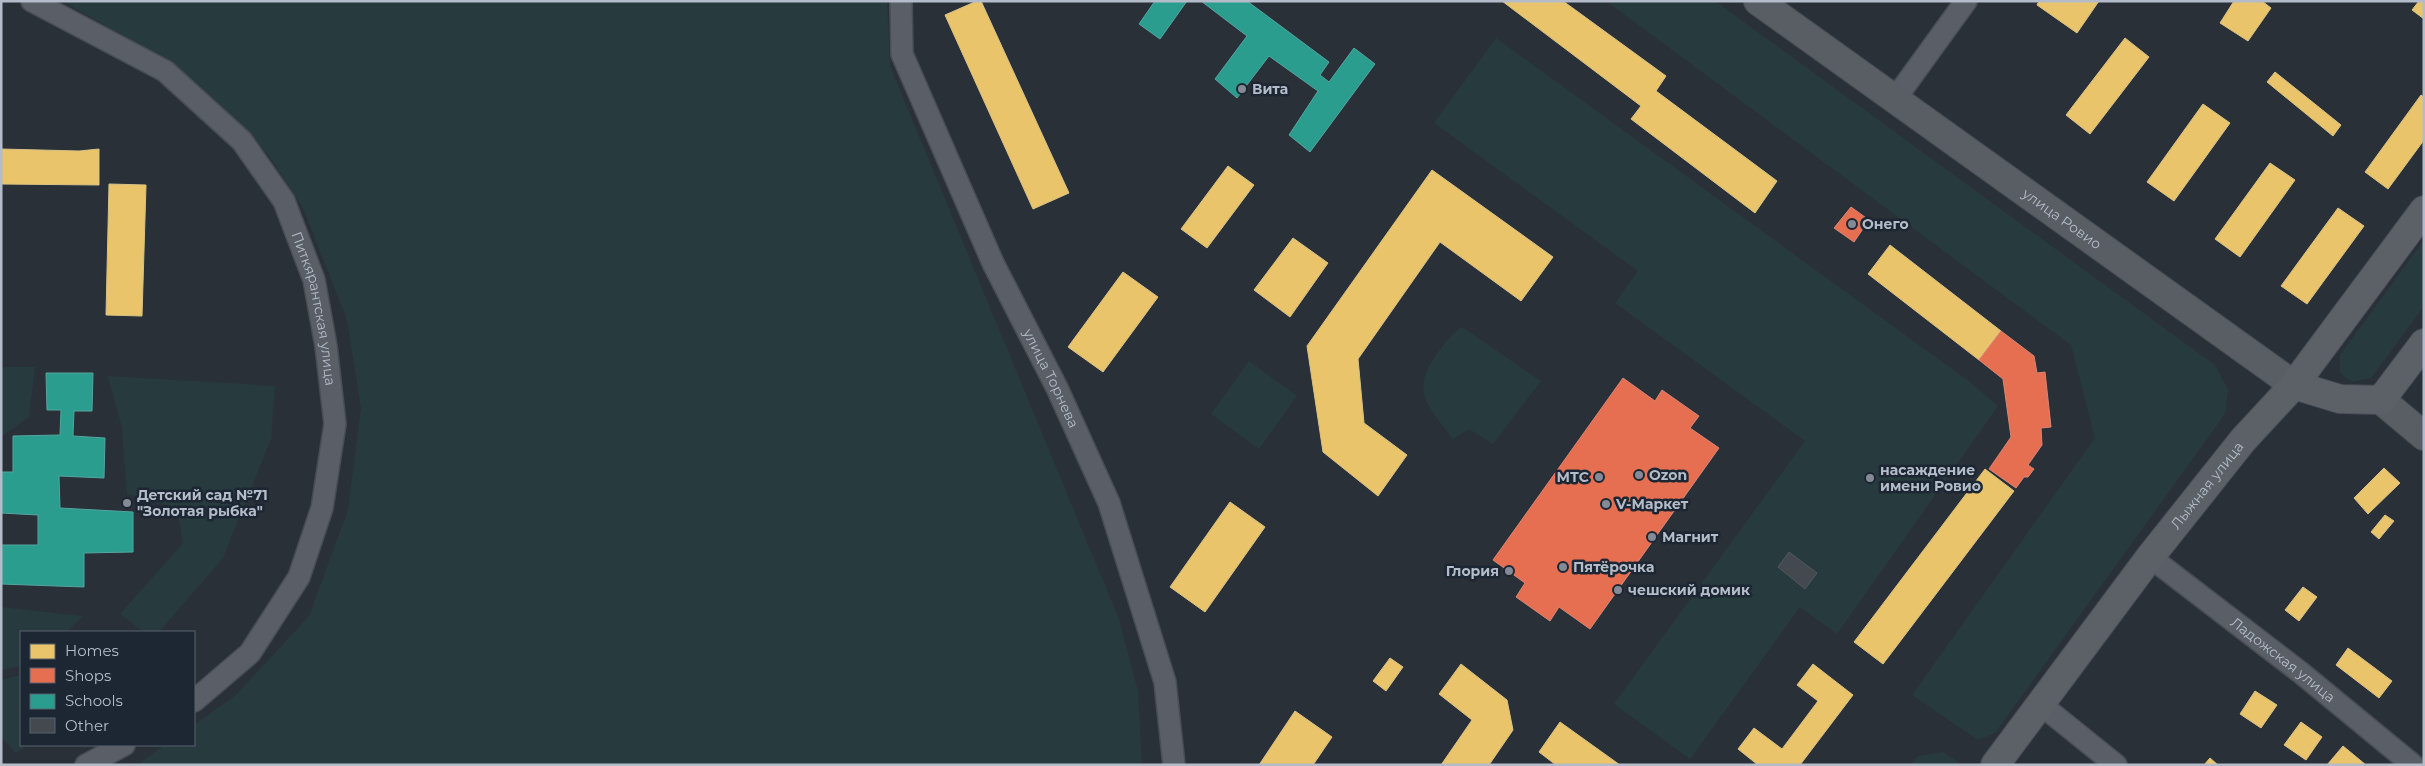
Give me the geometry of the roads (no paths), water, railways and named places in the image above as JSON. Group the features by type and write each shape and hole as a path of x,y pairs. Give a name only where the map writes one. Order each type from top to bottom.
{"main road":[{"name":"улица Ровио","path":"1758,1 2294,385 2340,399 2381,400"},
{"name":"Лыжная улица","path":"1995,765 2039,703 2150,557 2243,440 2294,385 2424,210"},
{"path":"2424,343 2381,400 2424,436"}],"street":[{"name":"Питкярантская улица","path":"32,1 166,71 242,141 284,201 314,280 326,346 336,424 322,508 299,577 250,653 195,700"},
{"name":"улица Торнева","path":"901,1 902,54 993,263 1057,388 1109,503 1165,682 1174,765"},
{"path":"1895,99 1966,1"},
{"name":"Ладожская улица","path":"2150,557 2300,672 2413,765"},
{"path":"2039,703 2116,765"},
{"path":"86,765 122,746"}],"place":[{"name":"Вита","path":"1242,89"},
{"name":"Онего","path":"1852,224"},
{"name":"Ozon","path":"1639,475"},
{"name":"МТС","path":"1599,477"},
{"name":"насаждение имени Ровио","path":"1870,478"},
{"name":"Детский сад №71 \"Золотая рыбка\"","path":"127,503"},
{"name":"V-Маркет","path":"1606,504"},
{"name":"Магнит","path":"1652,537"},
{"name":"Пятёрочка","path":"1563,567"},
{"name":"Глория","path":"1509,571"},
{"name":"чешский домик","path":"1618,590"}]}
